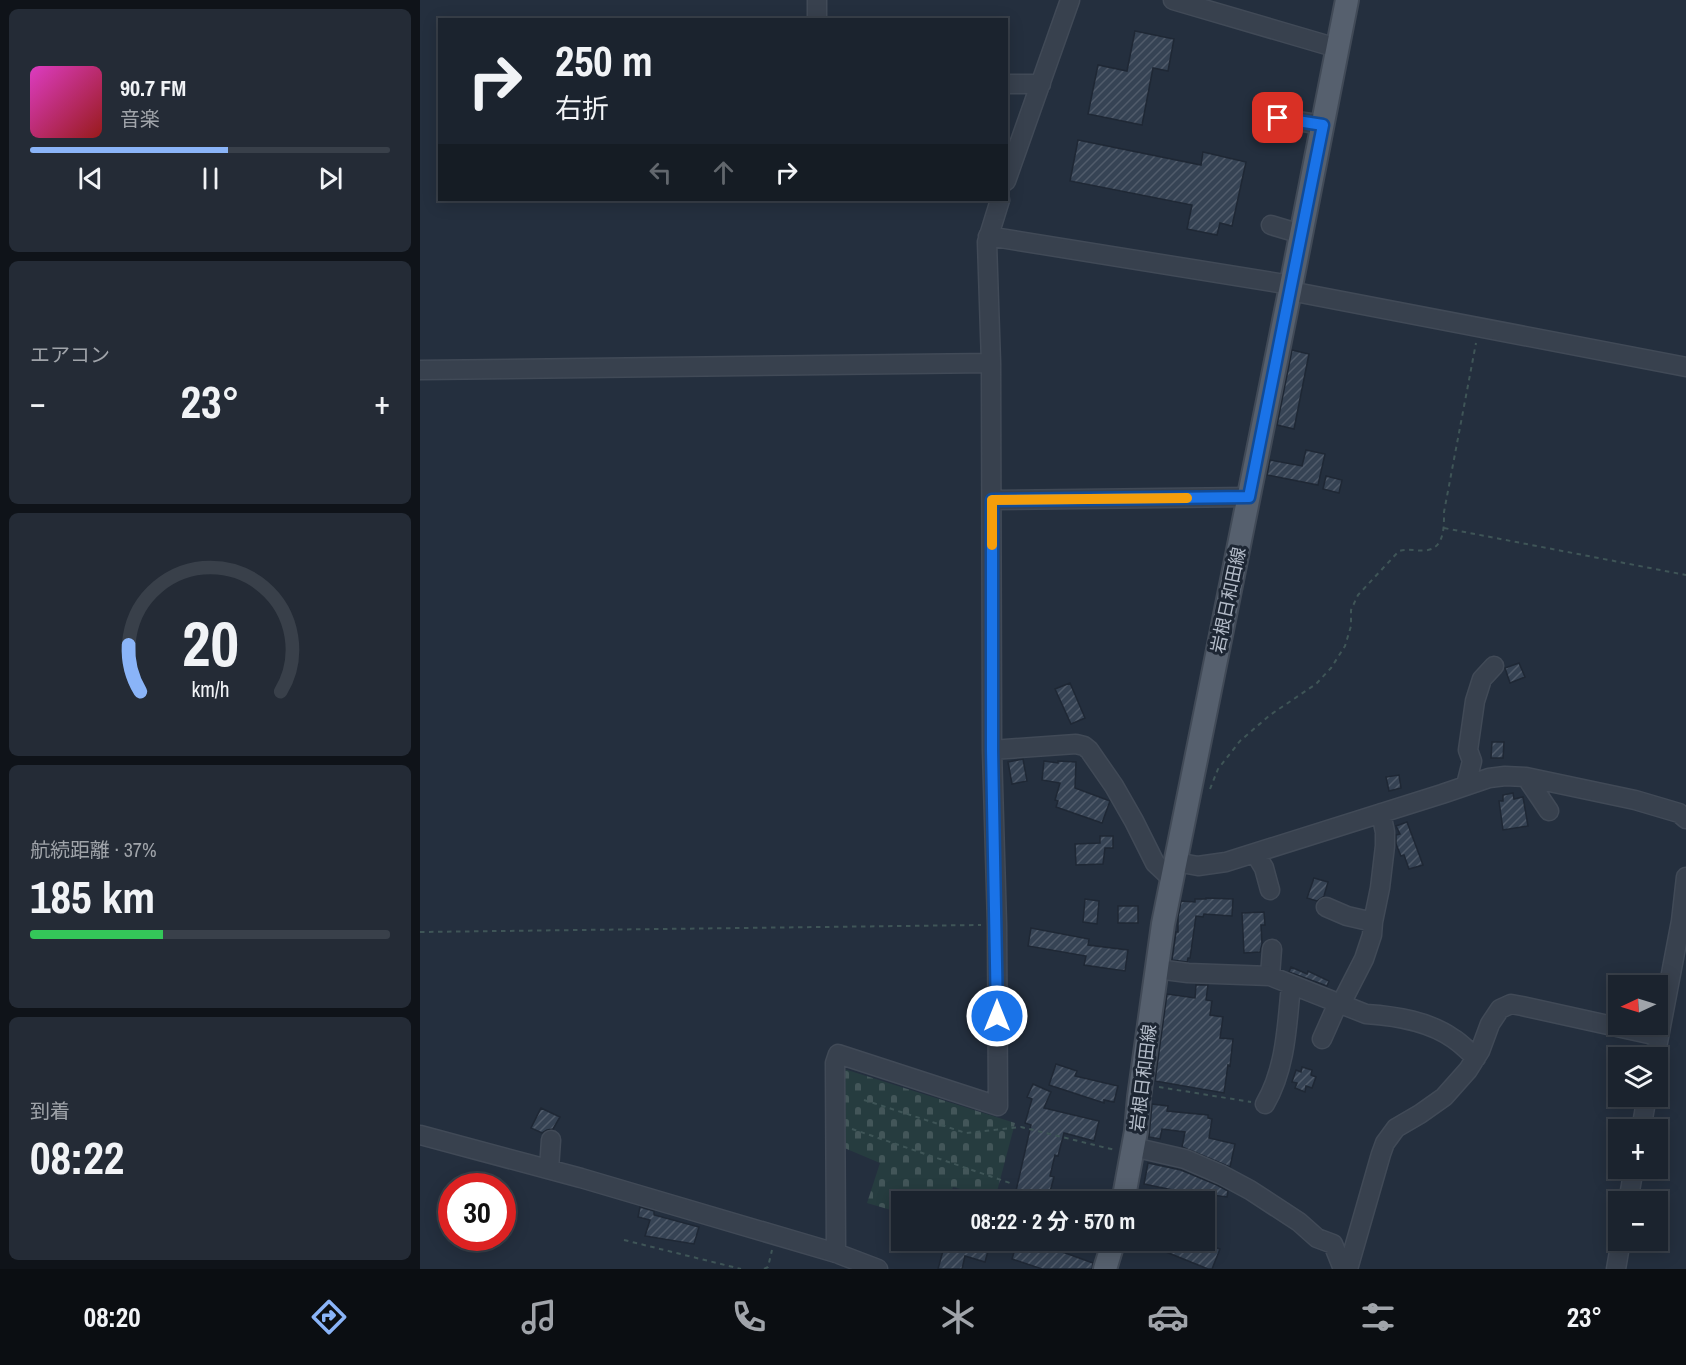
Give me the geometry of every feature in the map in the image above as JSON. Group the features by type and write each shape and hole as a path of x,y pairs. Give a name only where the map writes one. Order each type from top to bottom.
{"main road":[{"name":"岩根日和田線","path":"1126,1191 1163,924 1347,0"},
{"path":"1105,1269 1111,1251"}],"street":[{"path":"816,0 817,18"},
{"path":"1008,175 1070,0"},
{"path":"1173,0 1337,48"},
{"path":"1008,84 1041,84"},
{"path":"1278,118 1323,125"},
{"path":"836,1253 835,1063 838,1054 998,1106 997,925 992,750 991,363 988,236 1000,201"},
{"path":"1271,225 1301,234"},
{"path":"988,236 1291,288 1479,328 1686,367"},
{"path":"420,370 991,363"},
{"path":"992,500 1249,497"},
{"path":"1466,785 1472,761 1468,750 1475,701 1482,679 1494,666"},
{"path":"992,750 1076,744 1084,746 1114,786 1155,863 1174,870 1226,862 1497,777 1526,777 1635,800 1679,813 1686,818"},
{"path":"1526,777 1548,811"},
{"path":"1322,1040 1338,1003 1344,998 1364,959 1372,935 1385,853 1385,832 1381,813"},
{"path":"1255,853 1264,868 1270,890"},
{"path":"1656,1047 1681,921 1686,877"},
{"path":"1326,907 1347,916 1373,922"},
{"path":"1270,976 1272,949"},
{"path":"1157,969 1188,973 1270,976 1366,1014 1428,1024 1454,1038 1476,1058"},
{"path":"1265,1104 1272,1091 1284,1050 1291,985"},
{"path":"1348,1269 1385,1143 1396,1128 1444,1097 1468,1070 1496,1014 1505,1006 1511,1004 1658,1036"},
{"path":"420,1135 549,1169 776,1235 836,1253 856,1266 878,1269"},
{"path":"549,1169 551,1140"},
{"path":"1133,1151 1185,1160 1222,1175 1250,1190 1299,1222 1317,1238 1333,1244 1343,1269"},
{"path":"1616,1269 1619,1251"}],"path":[{"path":"1206,798 1218,769 1240,741 1270,715 1316,684 1331,668 1345,646 1351,626 1352,610 1358,595 1399,551 1429,550 1434,548 1442,538 1444,512 1479,328"},
{"path":"1444,528 1686,574"},
{"path":"420,932 997,925"},
{"path":"1141,1084 1265,1104"},
{"path":"864,1100 966,1133 1021,1127 1133,1151"},
{"path":"836,1123 1013,1184"},
{"path":"765,1269 768,1267 776,1235"},
{"path":"624,1240 741,1269"}],"green space":[{"path":"841,1068 1015,1123 997,1191 967,1191 953,1187 952,1191 891,1191 891,1210 867,1203 880,1163 842,1147"}],"building":[{"path":"1135,31 1174,39 1168,71 1153,68 1142,125 1088,114 1098,65 1127,71"},
{"path":"1078,140 1201,165 1203,152 1246,162 1232,226 1220,223 1217,235 1187,229 1192,205 1070,181"},
{"path":"1292,350 1309,354 1294,429 1277,425"},
{"path":"1306,450 1325,454 1318,485 1267,475 1270,460 1302,466"},
{"path":"1326,476 1342,480 1339,493 1323,489"},
{"path":"1519,663 1525,677 1510,683 1505,668"},
{"path":"1070,683 1085,718 1071,724 1055,689"},
{"path":"1492,742 1504,742 1503,758 1491,758"},
{"path":"1023,759 1027,781 1012,784 1008,762"},
{"path":"1044,761 1076,762 1075,788 1110,801 1102,823 1056,807 1058,801 1055,800 1060,783 1042,780"},
{"path":"1399,775 1401,788 1389,791 1386,777"},
{"path":"1513,793 1514,799 1523,797 1528,826 1503,830 1499,801 1503,801 1503,795"},
{"path":"1407,822 1423,865 1409,869 1404,855 1401,856 1396,844 1396,835 1400,834 1396,826"},
{"path":"1100,836 1113,836 1113,848 1105,848 1103,864 1076,865 1075,844 1100,843"},
{"path":"1314,878 1328,882 1324,896 1317,901 1307,898"},
{"path":"1085,899 1099,901 1097,924 1083,922"},
{"path":"1195,899 1233,899 1232,916 1204,914 1203,917 1196,916 1190,958 1187,962 1172,960 1181,901 1195,902"},
{"path":"1118,906 1138,906 1138,923 1118,923"},
{"path":"1264,912 1265,925 1261,925 1260,952 1244,953 1242,913"},
{"path":"1031,928 1089,939 1088,945 1128,950 1125,971 1084,965 1086,956 1028,946"},
{"path":"1291,967 1307,974 1308,971 1329,981 1327,986 1289,972"},
{"path":"1196,985 1208,985 1206,1000 1212,1001 1210,1015 1223,1017 1220,1038 1233,1039 1224,1093 1155,1081 1167,994 1195,998"},
{"path":"1056,1064 1077,1071 1075,1076 1118,1086 1114,1102 1104,1100 1104,1103 1049,1085"},
{"path":"1302,1067 1312,1070 1311,1075 1316,1077 1312,1088 1306,1086 1305,1092 1295,1088 1297,1083 1292,1082 1296,1070 1301,1072"},
{"path":"1033,1084 1051,1092 1044,1108 1099,1121 1094,1141 1064,1133 1058,1156 1055,1155 1050,1176 1054,1177 1050,1191 1016,1191 1031,1125 1025,1123 1032,1099 1027,1097"},
{"path":"1152,1104 1168,1106 1167,1111 1208,1115 1208,1118 1212,1119 1209,1138 1235,1144 1230,1167 1182,1147 1185,1132 1162,1129 1160,1139 1149,1137"},
{"path":"541,1108 560,1117 553,1129 542,1133 531,1128"},
{"path":"1148,1163 1181,1170 1228,1191 1227,1197 1215,1195 1215,1191 1178,1191 1144,1184"},
{"path":"640,1207 654,1211 654,1215 699,1227 694,1244 645,1236 650,1220 638,1217"},
{"path":"1215,1247 1220,1249 1212,1269 1164,1251 1215,1251"},
{"path":"943,1251 988,1251 985,1262 965,1256 962,1269 938,1269"},
{"path":"1014,1251 1060,1251 1093,1263 1092,1269 1042,1269 1012,1259"}],"slow traffic":[{"path":"992,545 992,500 1187,498"}],"route":[{"path":"997,1016 992,750 992,500 1249,497 1323,125 1278,118"}]}
